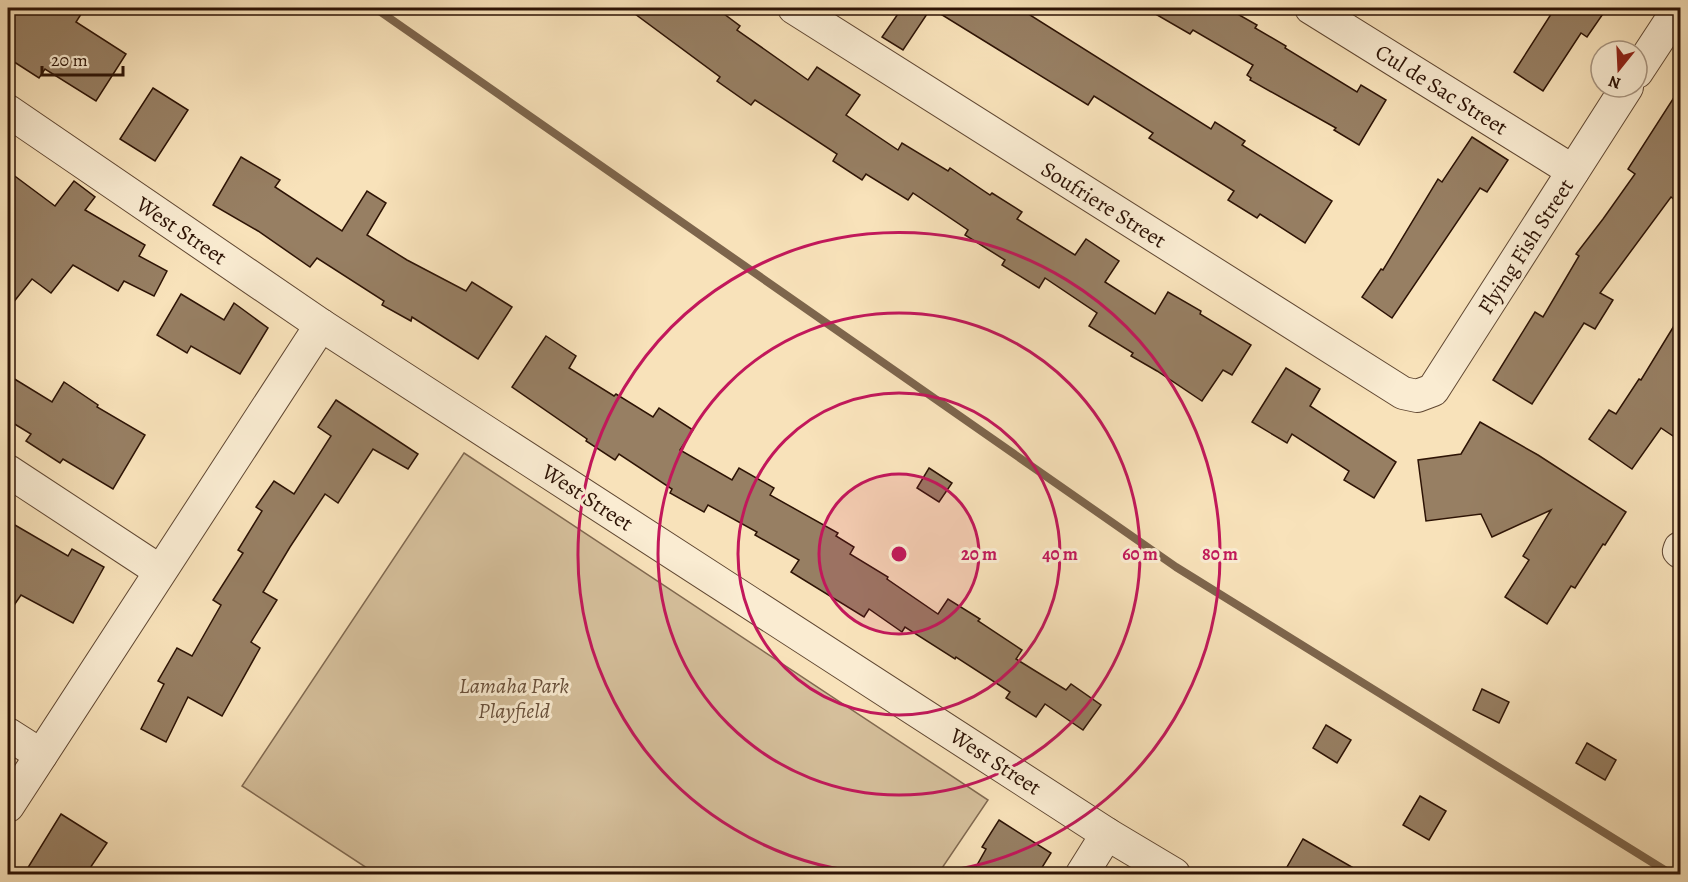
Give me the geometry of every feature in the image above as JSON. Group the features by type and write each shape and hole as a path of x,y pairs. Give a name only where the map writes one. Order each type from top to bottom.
{"street":[{"name":"Soufriere Street","path":"794,8 1403,393 1417,396"},
{"path":"1649,54 1679,8"},
{"name":"Cul de Sac Street","path":"1319,10 1573,171"},
{"name":"Flying Fish Street","path":"1417,396 1433,390 1619,99"},
{"name":"West Street","path":"8,111 321,325 1107,834 1174,874"},
{"path":"8,806 321,325"},
{"path":"8,471 160,571"},
{"path":"8,734 41,754"},
{"path":"1082,874 1107,834"}],"green space":[{"name":"Lamaha Park Playfield","path":"464,453 988,800 938,874 376,874 242,786"}],"building":[{"path":"13,8 85,8 76,22 126,54 96,101 45,69 39,78 8,58 8,15"},
{"path":"627,8 716,8 740,26 737,30 808,80 817,67 860,95 846,115 898,150 902,143 948,171 950,168 990,195 992,193 1022,212 1017,219 1075,255 1086,239 1119,261 1105,282 1155,314 1168,292 1251,345 1232,375 1223,370 1202,401 1131,356 1133,353 1089,326 1097,313 1045,278 1039,288 1002,265 1005,260 965,235 968,230 913,193 908,200 866,174 862,180 833,161 837,154 755,100 751,105 717,81 720,77"},
{"path":"902,8 931,8 903,50 882,37"},
{"path":"931,8 1019,8 1211,129 1215,122 1245,141 1242,145 1332,201 1305,243 1260,214 1257,218 1228,200 1234,191 1149,138 1153,133 1094,96 1088,105"},
{"path":"1145,8 1227,8 1257,25 1255,28 1286,46 1285,48 1357,92 1361,85 1386,100 1359,145 1334,130 1336,128 1250,80 1251,78 1247,75 1253,65 1193,30 1190,34"},
{"path":"1555,8 1607,8 1587,37 1581,33 1543,91 1514,72"},
{"path":"153,88 188,110 155,161 120,139"},
{"path":"1680,88 1680,204 1671,197 1600,293 1613,300 1595,329 1584,323 1532,404 1493,380 1535,312 1543,317 1579,256 1576,254 1635,174 1628,169"},
{"path":"1472,137 1508,160 1487,192 1480,188 1392,318 1362,297 1381,269 1383,270 1438,179 1442,182"},
{"path":"241,157 280,180 275,187 342,231 367,191 386,203 367,235 407,260 466,291 472,282 512,307 478,359 412,317 411,321 382,305 384,301 317,258 310,267 258,231 213,205"},
{"path":"8,171 55,206 74,181 95,197 85,210 145,245 139,256 167,271 154,296 124,281 118,291 73,265 51,293 32,279 8,309"},
{"path":"181,294 224,320 234,303 268,328 240,374 191,346 187,353 157,335"},
{"path":"1680,316 1680,424 1673,436 1661,428 1632,469 1589,439 1609,410 1616,414 1639,379 1641,380"},
{"path":"546,336 576,356 569,368 653,417 659,408 693,430 680,450 732,480 739,468 774,488 770,495 838,533 836,536 854,547 850,554 888,577 887,579 938,614 948,599 1022,650 1016,659 1066,690 1071,684 1101,705 1083,730 1045,704 1036,717 1006,698 1010,692 956,657 955,659 905,627 902,632 869,609 864,617 791,572 799,560 755,535 757,532 708,505 704,512 670,493 672,489 619,454 615,460 586,441 587,439 512,387"},
{"path":"1286,368 1320,389 1310,406 1396,462 1374,498 1344,480 1349,471 1292,434 1287,443 1252,422"},
{"path":"8,375 52,402 64,382 98,405 97,407 145,435 113,489 63,459 60,463 26,441 31,434 8,420"},
{"path":"336,400 418,454 408,469 373,449 338,503 325,494 263,592 277,600 251,642 260,648 222,716 188,697 166,742 141,729 164,684 158,681 177,648 192,656 221,605 213,600 243,553 238,550 262,511 256,507 274,481 294,494 331,436 318,427"},
{"path":"1480,422 1538,455 1626,512 1575,588 1571,586 1547,624 1505,597 1529,560 1523,556 1551,510 1492,537 1481,514 1426,521 1418,460 1461,454"},
{"path":"929,468 952,483 939,502 917,488"},
{"path":"8,521 68,556 72,549 104,567 73,623 21,595 8,614"},
{"path":"1482,689 1509,702 1499,723 1473,710"},
{"path":"1326,725 1351,740 1337,763 1313,748"},
{"path":"1587,743 1616,760 1605,780 1576,763"},
{"path":"1420,796 1446,811 1429,840 1403,825"},
{"path":"61,814 107,843 86,874 24,874"},
{"path":"999,820 1051,853 1038,874 972,874 986,849 982,847"},
{"path":"1303,839 1364,874 1283,874"}],"waterway":[{"path":"375,8 1176,567 1671,874"}]}
